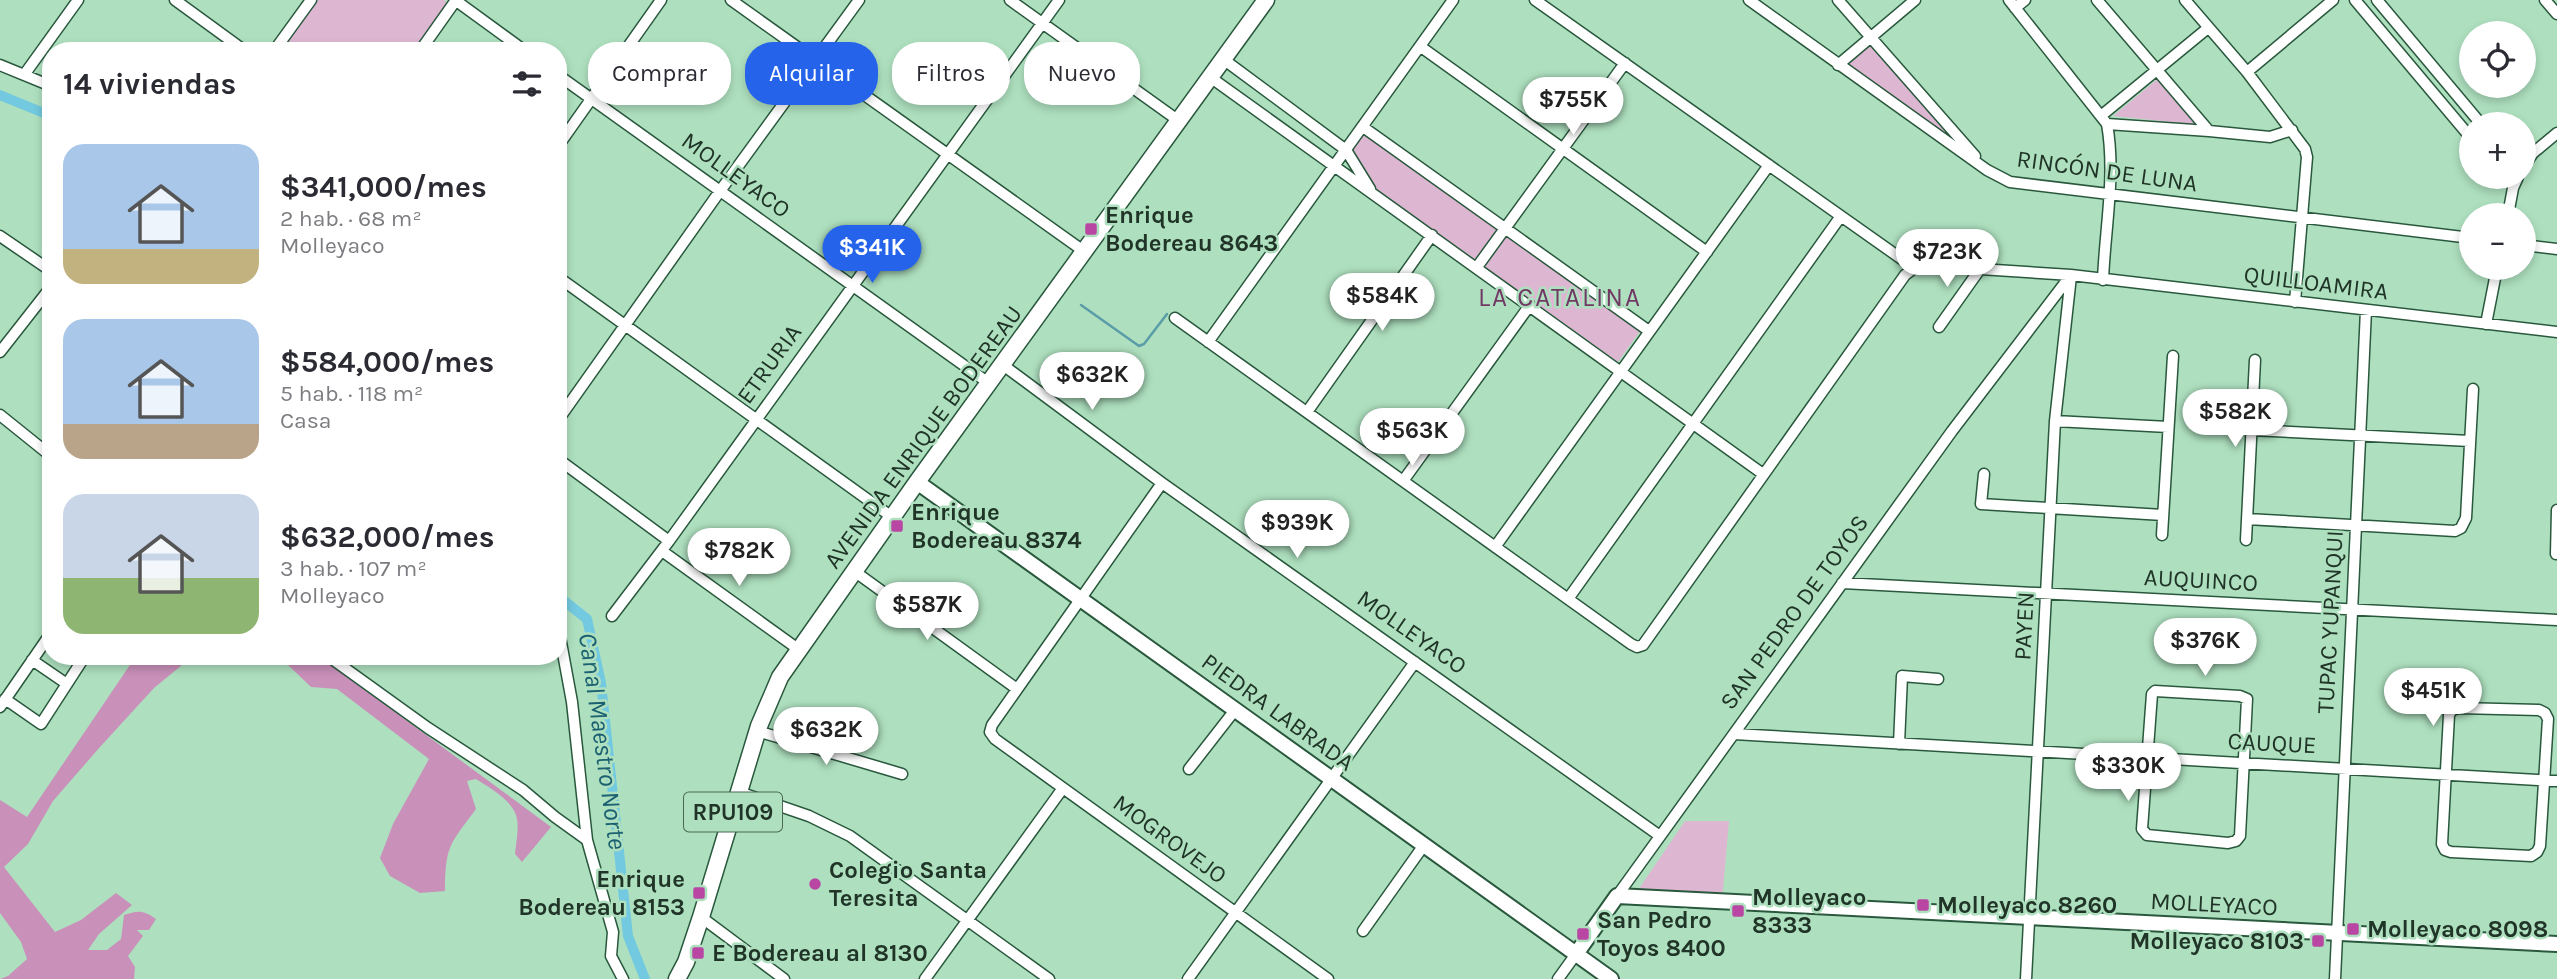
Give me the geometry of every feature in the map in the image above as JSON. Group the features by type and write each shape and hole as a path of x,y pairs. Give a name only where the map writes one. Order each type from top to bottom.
{"main road":[{"name":"AVENIDA ENRIQUE BODEREAU","path":"677,979 686,962 701,917 757,731 773,690 798,649 917,482 1266,0"},
{"name":"PIEDRA LABRADA","path":"917,482 1611,979"},
{"name":"MOLLEYACO","path":"1618,896 2557,944"},
{"name":"SAN PEDRO DE TOYOS","path":"1576,954 1618,896"}],"street":[{"path":"48,42 78,0"},
{"path":"175,0 233,42"},
{"path":"281,42 311,0"},
{"path":"426,42 456,0 513,42"},
{"path":"632,42 661,0"},
{"path":"731,0 790,42"},
{"path":"829,42 859,0"},
{"path":"1010,0 1179,121"},
{"name":"ETRURIA","path":"612,617 1059,0"},
{"path":"1209,342 1454,0"},
{"path":"1535,0 1913,267"},
{"name":"RINCÓN DE LUNA","path":"1749,0 1987,170 2022,185 2459,237"},
{"path":"1838,0 1987,170"},
{"path":"1838,65 1915,0"},
{"path":"2025,0 2012,4 2104,119 2110,140 2103,280"},
{"path":"2097,0 2209,131"},
{"path":"2185,0 2302,143 2307,157 2295,302"},
{"path":"2246,72 2333,0"},
{"path":"2355,0 2459,124"},
{"path":"2377,0 2471,112"},
{"path":"2545,0 2557,14"},
{"path":"2104,119 2208,28"},
{"path":"1421,47 1707,252"},
{"path":"24,75 42,50"},
{"path":"1223,59 1346,150 1373,193"},
{"path":"1477,267 1625,63"},
{"path":"0,65 42,82"},
{"path":"1210,77 1763,474"},
{"name":"MOLLEYACO","path":"567,81 588,96"},
{"path":"567,134 588,105"},
{"name":"MOLLEYACO","path":"600,105 990,384"},
{"path":"567,407 783,105"},
{"path":"878,105 1085,252"},
{"path":"2104,119 2270,137 2292,130"},
{"path":"1363,127 1649,331"},
{"path":"2536,150 2557,133"},
{"path":"1495,547 1769,165"},
{"path":"1568,599 1841,216"},
{"path":"1307,412 1432,235"},
{"path":"0,236 42,265"},
{"path":"2536,245 2557,248"},
{"path":"1175,318 1639,649 1913,267 1931,260 1960,257"},
{"name":"QUILLOAMIRA","path":"1939,327 1980,268 2071,275 2557,332"},
{"name":"PAYEN","path":"2026,979 2055,421 2071,275"},
{"name":"SAN PEDRO DE TOYOS","path":"1618,896 1952,431 2071,275"},
{"path":"2486,324 2495,280"},
{"path":"567,283 892,517"},
{"path":"0,352 42,298"},
{"path":"1403,481 1530,305"},
{"name":"TUPAC YUPANQUI","path":"2335,979 2366,310"},
{"path":"2162,535 2173,356"},
{"path":"2246,540 2255,359"},
{"name":"MOLLEYACO","path":"1003,365 1162,483 1660,836"},
{"path":"2247,519 2455,531 2461,528 2466,519 2473,390"},
{"path":"0,415 42,449"},
{"path":"2055,421 2168,427"},
{"path":"2251,430 2470,441"},
{"path":"567,466 669,541"},
{"path":"1983,474 1981,504 2163,515"},
{"path":"854,571 1017,689 1162,483"},
{"path":"2556,554 2557,510"},
{"path":"662,551 798,649"},
{"name":"AUQUINCO","path":"1842,583 2557,620"},
{"path":"42,647 3,703 41,724 79,665"},
{"path":"33,660 66,684"},
{"path":"1188,979 1415,662"},
{"path":"340,665 428,728 523,790 587,840"},
{"path":"565,665 572,702 587,840 612,932 611,956 623,979"},
{"path":"1899,744 1902,677 1938,679"},
{"name":"MOGROVEJO","path":"1017,689 992,725 990,732 995,739 1328,979"},
{"path":"2155,691 2240,696 2247,699 2240,836 2236,841 2228,843 2147,835 2142,830 2147,758 2152,695 2155,691"},
{"path":"1189,769 1235,710"},
{"path":"2452,710 2539,710 2545,713 2544,780 2540,846 2537,852 2531,856 2445,850 2442,844 2446,774 2449,715 2452,710"},
{"path":"757,731 902,774"},
{"name":"CAUQUE","path":"1734,734 2557,781"},
{"path":"925,979 1063,789"},
{"path":"739,792 834,826 1049,979"},
{"path":"1363,931 1424,845"},
{"path":"701,917 784,979"},
{"name":"SAN PEDRO DE TOYOS","path":"1558,979 1576,954"}],"shaded area":[{"path":"315,0 444,0 448,3 420,42 285,42"},
{"path":"1865,37 1976,163 1838,60"},
{"path":"2160,77 2200,125 2113,116"},
{"path":"1363,133 1498,230 1474,260 1379,193 1352,149"},
{"path":"1507,235 1640,331 1618,362 1484,267"},
{"path":"130,665 182,665 154,688 100,747 53,801 28,844 4,867 55,932 81,920 116,893 132,905 99,934 88,950 107,950 121,939 124,915 141,912 156,919 149,930 137,930 143,936 128,956 135,967 134,979 0,979 8,976 27,959 21,942 0,913 0,800 27,817"},
{"path":"288,665 331,665 551,827 522,862 515,854 518,823 511,806 476,779 467,781 476,809 451,846 446,864 445,891 420,893 390,876 380,858 393,824 429,759 337,689 311,687"},
{"path":"1685,821 1729,821 1722,901 1638,890"}],"waterway":[{"name":"Canal Maestro Norte","path":"0,95 42,112"},
{"path":"1081,305 1139,346 1144,344 1167,314"},
{"name":"Canal Maestro Norte","path":"567,603 587,619 601,683 628,936 645,979"}],"place":[{"name":"Enrique Bodereau 8643","path":"1091,229"},
{"name":"Enrique Bodereau 8374","path":"897,526"},
{"name":"Colegio Santa Teresita","path":"815,884"},
{"name":"Enrique Bodereau 8153","path":"699,893"},
{"name":"Molleyaco 8260","path":"1923,905"},
{"name":"Molleyaco 8333","path":"1738,911"},
{"name":"Molleyaco 8098","path":"2353,929"},
{"name":"San Pedro Toyos 8400","path":"1583,934"},
{"name":"Molleyaco 8103","path":"2318,941"},
{"name":"E Bodereau al 8130","path":"698,953"}],"district":[{"name":"LA CATALINA","path":"1560,297"}]}
